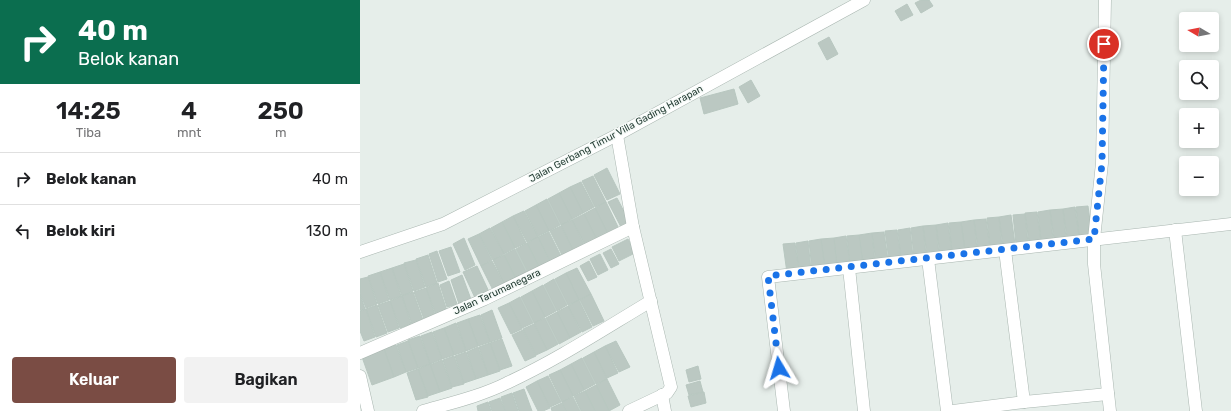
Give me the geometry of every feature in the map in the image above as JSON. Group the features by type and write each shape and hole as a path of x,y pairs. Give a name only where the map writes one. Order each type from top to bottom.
{"street":[{"name":"Jalan Gerbang Timur Villa Gading Harapan","path":"360,252 443,224 617,135 864,0"},
{"path":"1105,0 1102,163 1094,239 1094,264 1110,411"},
{"path":"617,135 633,227 671,387 670,391 628,411"},
{"path":"784,411 768,276 1231,224"},
{"name":"Jalan Tarumanegara","path":"360,353 485,299 633,227"},
{"path":"1175,230 1196,411"},
{"path":"1005,250 1024,402"},
{"path":"928,259 947,411"},
{"path":"849,268 864,411"},
{"path":"423,411 473,396 506,384 542,366 651,301"},
{"path":"360,376 368,411"},
{"path":"953,411 1024,402 1108,394"},
{"path":"662,395 665,411"}],"building":[{"path":"921,0 929,0 933,6 921,13 915,3"},
{"path":"907,4 913,15 901,21 895,11"},
{"path":"829,37 838,54 827,60 818,43"},
{"path":"751,80 760,96 748,103 739,87"},
{"path":"734,89 738,104 704,114 700,98"},
{"path":"607,168 620,194 607,200 594,175"},
{"path":"593,176 606,202 595,207 582,181"},
{"path":"581,182 594,207 583,213 570,187"},
{"path":"570,187 583,213 572,219 559,193"},
{"path":"559,193 572,219 561,225 548,199"},
{"path":"617,198 630,223 621,227 608,202"},
{"path":"547,199 560,225 549,231 536,205"},
{"path":"606,202 619,229 608,234 595,208"},
{"path":"536,205 549,231 538,236 525,211"},
{"path":"1088,206 1092,235 1079,236 1076,207"},
{"path":"1075,207 1079,236 1067,238 1063,209"},
{"path":"595,208 608,234 597,240 584,214"},
{"path":"1063,209 1066,238 1054,239 1050,210"},
{"path":"1050,210 1053,239 1041,241 1038,212"},
{"path":"524,211 538,237 527,242 513,216"},
{"path":"1037,212 1041,241 1029,242 1025,213"},
{"path":"584,214 597,240 586,246 572,220"},
{"path":"1025,214 1028,243 1016,244 1013,215"},
{"path":"1011,215 1015,244 1003,246 999,217"},
{"path":"513,216 526,243 515,248 502,222"},
{"path":"999,217 1002,246 990,247 987,218"},
{"path":"986,219 990,248 978,249 974,220"},
{"path":"572,220 585,246 574,252 561,225"},
{"path":"974,220 977,249 965,251 961,222"},
{"path":"502,222 515,248 504,254 491,228"},
{"path":"961,222 965,251 952,252 949,223"},
{"path":"948,223 952,252 940,254 936,225"},
{"path":"936,225 939,254 927,255 923,226"},
{"path":"561,226 574,252 563,257 550,231"},
{"path":"923,226 926,255 914,257 911,228"},
{"path":"490,228 504,254 493,260 479,234"},
{"path":"910,228 913,257 901,259 898,230"},
{"path":"897,230 901,259 889,260 885,231"},
{"path":"549,232 562,258 551,263 538,237"},
{"path":"884,232 888,260 876,262 872,233"},
{"path":"872,233 875,262 863,264 859,235"},
{"path":"479,234 492,260 481,266 468,239"},
{"path":"859,235 863,264 850,265 847,236"},
{"path":"846,236 850,265 837,267 834,238"},
{"path":"538,237 551,264 540,269 527,243"},
{"path":"464,238 475,265 465,270 453,244"},
{"path":"834,238 837,267 825,268 821,239"},
{"path":"628,239 635,253 619,261 612,247"},
{"path":"821,239 825,269 812,270 809,241"},
{"path":"808,241 811,270 799,272 796,243"},
{"path":"527,243 540,269 529,275 516,249"},
{"path":"795,243 799,272 787,273 783,244"},
{"path":"451,247 460,272 448,276 439,251"},
{"path":"515,249 528,275 517,281 504,255"},
{"path":"611,249 619,264 611,268 603,253"},
{"path":"437,251 447,279 438,282 429,254"},
{"path":"600,254 608,270 598,275 590,259"},
{"path":"428,255 437,283 426,287 416,259"},
{"path":"504,255 517,281 506,287 493,260"},
{"path":"416,260 425,287 414,291 404,263"},
{"path":"492,261 506,287 494,292 481,266"},
{"path":"589,261 597,277 588,281 580,266"},
{"path":"404,264 413,291 402,296 392,268"},
{"path":"477,266 490,294 476,300 463,272"},
{"path":"392,268 401,296 390,300 380,272"},
{"path":"577,268 591,294 579,300 566,273"},
{"path":"380,272 389,300 378,304 368,276"},
{"path":"566,273 579,300 568,305 555,279"},
{"path":"462,275 472,302 460,307 451,280"},
{"path":"368,277 377,304 366,308 360,293 360,279"},
{"path":"554,279 567,305 557,311 544,285"},
{"path":"449,281 457,304 447,307 440,285"},
{"path":"438,283 447,311 436,315 426,288"},
{"path":"543,285 556,311 545,317 532,291"},
{"path":"426,288 435,315 424,319 414,292"},
{"path":"532,291 545,317 534,323 521,297"},
{"path":"413,292 423,320 412,324 402,296"},
{"path":"360,294 365,309 360,310"},
{"path":"591,294 604,321 593,326 580,300"},
{"path":"402,296 411,324 400,328 390,301"},
{"path":"520,297 533,323 522,328 509,303"},
{"path":"579,300 592,327 582,332 568,306"},
{"path":"390,301 399,328 388,332 378,305"},
{"path":"509,303 522,329 511,334 498,308"},
{"path":"377,305 387,333 376,337 366,309"},
{"path":"568,306 581,332 570,338 557,312"},
{"path":"366,309 375,337 364,341 360,331 360,311"},
{"path":"492,310 502,338 490,342 481,315"},
{"path":"557,312 570,338 559,344 546,318"},
{"path":"480,315 490,342 478,346 468,319"},
{"path":"545,318 558,344 547,350 534,323"},
{"path":"468,319 478,346 466,351 457,323"},
{"path":"456,323 466,351 454,355 444,328"},
{"path":"534,324 547,350 536,355 523,329"},
{"path":"444,328 454,355 442,359 433,332"},
{"path":"523,330 536,356 525,361 512,335"},
{"path":"432,332 442,359 430,364 421,336"},
{"path":"420,336 430,364 418,368 408,340"},
{"path":"502,339 512,366 500,370 490,343"},
{"path":"408,341 418,368 406,372 397,345"},
{"path":"616,341 630,367 619,372 605,346"},
{"path":"490,343 500,371 488,375 479,347"},
{"path":"396,345 406,372 394,377 384,349"},
{"path":"605,346 618,373 607,378 594,352"},
{"path":"478,347 488,375 476,379 467,352"},
{"path":"384,349 394,377 372,385 362,357"},
{"path":"466,352 476,379 464,383 455,356"},
{"path":"594,352 607,379 596,384 583,358"},
{"path":"454,356 464,384 452,387 443,360"},
{"path":"582,358 595,384 584,390 571,364"},
{"path":"442,360 452,388 440,392 430,365"},
{"path":"430,364 440,392 428,396 418,369"},
{"path":"571,364 584,390 573,396 560,370"},
{"path":"698,366 701,379 689,382 686,370"},
{"path":"418,369 428,397 416,400 407,373"},
{"path":"560,370 573,396 562,402 549,375"},
{"path":"548,376 561,402 550,407 537,381"},
{"path":"607,379 620,405 609,411 596,385"},
{"path":"537,381 550,408 543,411 538,411 526,387"},
{"path":"700,381 703,392 689,395 686,385"},
{"path":"596,385 609,411 595,411 585,391"},
{"path":"524,389 532,411 519,411 513,393"},
{"path":"585,391 595,411 581,411 574,396"},
{"path":"704,392 706,403 691,407 688,396"},
{"path":"512,393 518,411 505,411 501,397"},
{"path":"573,397 580,411 566,411 562,402"},
{"path":"500,398 505,411 492,411 489,402"},
{"path":"488,402 491,411 478,411 477,406"},
{"path":"562,403 566,411 552,411 551,408"}],"route":[{"path":"779,368 768,276 1094,239 1102,163 1104,44"}]}
